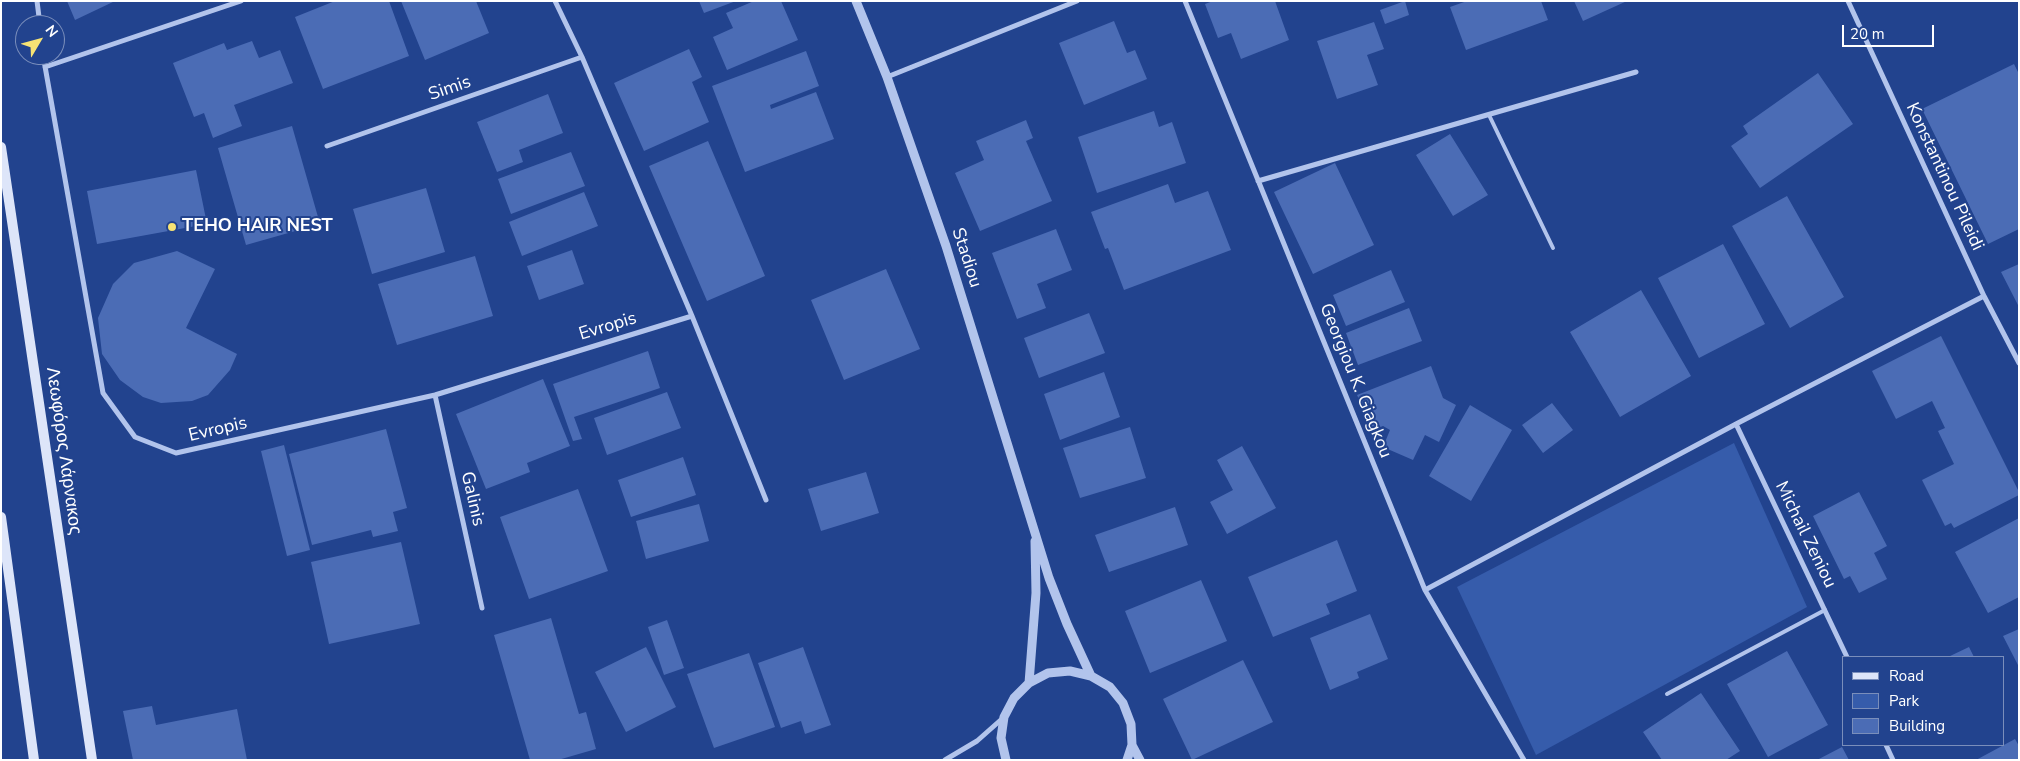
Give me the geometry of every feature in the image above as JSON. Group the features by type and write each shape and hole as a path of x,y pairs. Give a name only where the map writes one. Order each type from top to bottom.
{"main road":[{"name":"Λεωφόρος Λάρνακος","path":"1,147 92,760"},
{"path":"1,517 34,760"}],"street":[{"path":"37,1 39,15"},
{"path":"45,67 241,1"},
{"path":"555,1 582,57 692,316 766,500"},
{"name":"Stadiou","path":"856,1 887,77 946,246 1049,578 1066,624 1091,676"},
{"path":"887,77 1077,1"},
{"name":"Georgiou K. Giagkou","path":"1185,1 1425,590 1524,760"},
{"name":"Konstantinou Pileidi","path":"1848,1 1984,296 2019,363"},
{"name":"Simis","path":"327,146 582,57"},
{"name":"Evropis","path":"45,67 103,393 135,438 176,453 435,395 692,316"},
{"path":"1258,181 1636,72"},
{"path":"1425,590 1736,424 1984,296"},
{"name":"Galinis","path":"435,395 482,608"},
{"name":"Michail Zeniou","path":"1736,424 1847,656"},
{"name":"Stadiou","path":"1029,683 1036,593 1035,529"},
{"path":"1006,760 1001,738 1004,717 1014,698 1029,683 1048,674 1070,671 1091,676 1110,687 1123,703 1131,724 1132,745 1127,760"},
{"path":"946,760 977,741 1004,717"},
{"path":"1132,745 1140,760"},
{"path":"1886,746 1893,760"}],"lane":[{"path":"1489,114 1553,248"},
{"path":"1667,694 1825,610"}],"green space":[{"path":"1734,443 1807,607 1536,755 1457,587"}],"building":[{"path":"67,1 115,1 75,20"},
{"path":"335,1 389,1 409,56 323,89 295,17"},
{"path":"401,1 476,1 489,33 425,60"},
{"path":"699,1 736,1 704,13"},
{"path":"754,1 781,1 798,40 727,70 713,37 733,28 726,13"},
{"path":"1213,1 1275,1 1289,40 1241,59 1231,33 1218,38 1205,4"},
{"path":"1405,1 1409,15 1385,24 1380,10"},
{"path":"1467,1 1541,1 1548,20 1466,50 1450,7"},
{"path":"1574,1 1627,1 1583,21"},
{"path":"1114,21 1127,53 1135,50 1147,79 1084,105 1059,43"},
{"path":"1374,22 1384,49 1367,55 1378,85 1337,99 1317,41"},
{"path":"252,41 259,58 280,50 293,83 234,105 242,126 213,138 204,113 194,117 173,63 224,43 227,50"},
{"path":"689,49 702,77 692,82 709,122 644,151 614,83"},
{"path":"806,51 819,86 770,105 771,109 816,92 834,139 745,172 712,86"},
{"path":"2014,64 2019,74 2019,229 1988,244 1922,109"},
{"path":"1818,73 1853,124 1760,188 1731,146 1748,134 1743,126"},
{"path":"548,94 563,133 519,150 523,162 497,172 477,122"},
{"path":"1154,111 1159,127 1172,122 1186,163 1097,193 1078,137"},
{"path":"1026,120 1033,138 1026,141 1052,201 980,231 955,173 984,160 976,141"},
{"path":"292,126 320,224 246,245 218,148"},
{"path":"1450,134 1488,195 1453,216 1416,155"},
{"path":"708,141 765,276 707,301 649,166"},
{"path":"571,152 585,186 511,214 498,179"},
{"path":"1335,163 1374,245 1313,274 1274,192"},
{"path":"196,170 207,224 97,244 87,191"},
{"path":"1168,184 1175,203 1208,191 1231,250 1124,290 1108,248 1105,249 1091,212"},
{"path":"426,188 445,252 372,274 353,209"},
{"path":"584,192 598,226 522,256 509,222"},
{"path":"1787,196 1844,297 1790,328 1732,226"},
{"path":"1056,229 1072,270 1037,284 1046,308 1017,319 992,253"},
{"path":"1723,244 1765,324 1699,358 1658,278"},
{"path":"572,250 584,284 539,300 527,266"},
{"path":"177,251 215,269 186,328 237,354 230,370 208,395 192,401 161,403 143,397 120,380 102,354 98,318 113,284 134,263"},
{"path":"475,256 493,316 397,345 378,284"},
{"path":"2019,264 2019,307 2001,272"},
{"path":"886,269 920,349 844,380 811,300"},
{"path":"1391,270 1405,302 1346,326 1333,295"},
{"path":"1641,290 1691,376 1620,417 1570,332"},
{"path":"1409,308 1422,341 1358,365 1346,333"},
{"path":"1089,313 1105,353 1039,378 1024,338"},
{"path":"1941,336 2019,492 2019,495 1954,528 1951,523 1945,526 1922,480 1954,464 1938,431 1945,428 1932,401 1896,419 1872,371"},
{"path":"648,351 660,388 574,417 582,439 573,441 553,384"},
{"path":"1431,366 1443,398 1456,405 1439,442 1425,435 1413,460 1383,447 1390,430 1383,426 1373,430 1357,395"},
{"path":"1104,372 1120,417 1060,440 1044,394"},
{"path":"543,379 570,446 527,463 530,472 486,489 456,414"},
{"path":"667,392 681,428 607,455 594,418"},
{"path":"1552,403 1573,430 1543,453 1522,425"},
{"path":"1470,405 1512,430 1471,501 1429,476"},
{"path":"1130,427 1146,478 1080,498 1063,448"},
{"path":"386,429 407,508 393,512 398,531 373,537 371,530 312,545 289,454"},
{"path":"284,445 310,550 287,556 261,451"},
{"path":"1242,446 1276,508 1227,534 1210,502 1233,490 1217,460"},
{"path":"683,457 696,495 631,517 618,480"},
{"path":"866,472 879,513 821,531 808,489"},
{"path":"578,489 608,571 529,599 500,517"},
{"path":"1859,492 1887,546 1874,553 1887,579 1859,593 1850,576 1844,579 1813,516"},
{"path":"699,504 709,541 646,559 636,521"},
{"path":"1175,507 1188,545 1109,572 1095,535"},
{"path":"2019,518 2019,597 1988,613 1955,552"},
{"path":"1337,540 1357,591 1326,604 1330,614 1273,637 1248,577"},
{"path":"401,542 420,624 329,644 311,562"},
{"path":"1201,580 1227,641 1150,673 1125,611"},
{"path":"1370,614 1388,659 1357,672 1359,678 1330,690 1310,638"},
{"path":"551,618 579,714 586,712 596,749 558,760 530,760 494,635"},
{"path":"667,620 684,668 664,675 648,627"},
{"path":"2019,629 2019,667 2003,636"},
{"path":"646,647 676,707 626,732 595,672"},
{"path":"803,647 831,725 805,734 801,721 781,728 758,663"},
{"path":"1969,647 1974,656 1950,656"},
{"path":"1787,651 1828,725 1768,757 1727,684"},
{"path":"749,653 775,727 714,748 687,674"},
{"path":"1243,660 1273,722 1192,760 1163,699"},
{"path":"1701,693 1740,751 1726,760 1662,760 1643,732"},
{"path":"152,706 156,725 237,709 247,760 133,760 123,711"},
{"path":"2015,739 2019,746 2019,760 1976,760 2005,746"},
{"path":"1842,747 1849,760 1817,760"}],"place":[{"name":"TEHO HAIR NEST","path":"172,227"}]}
